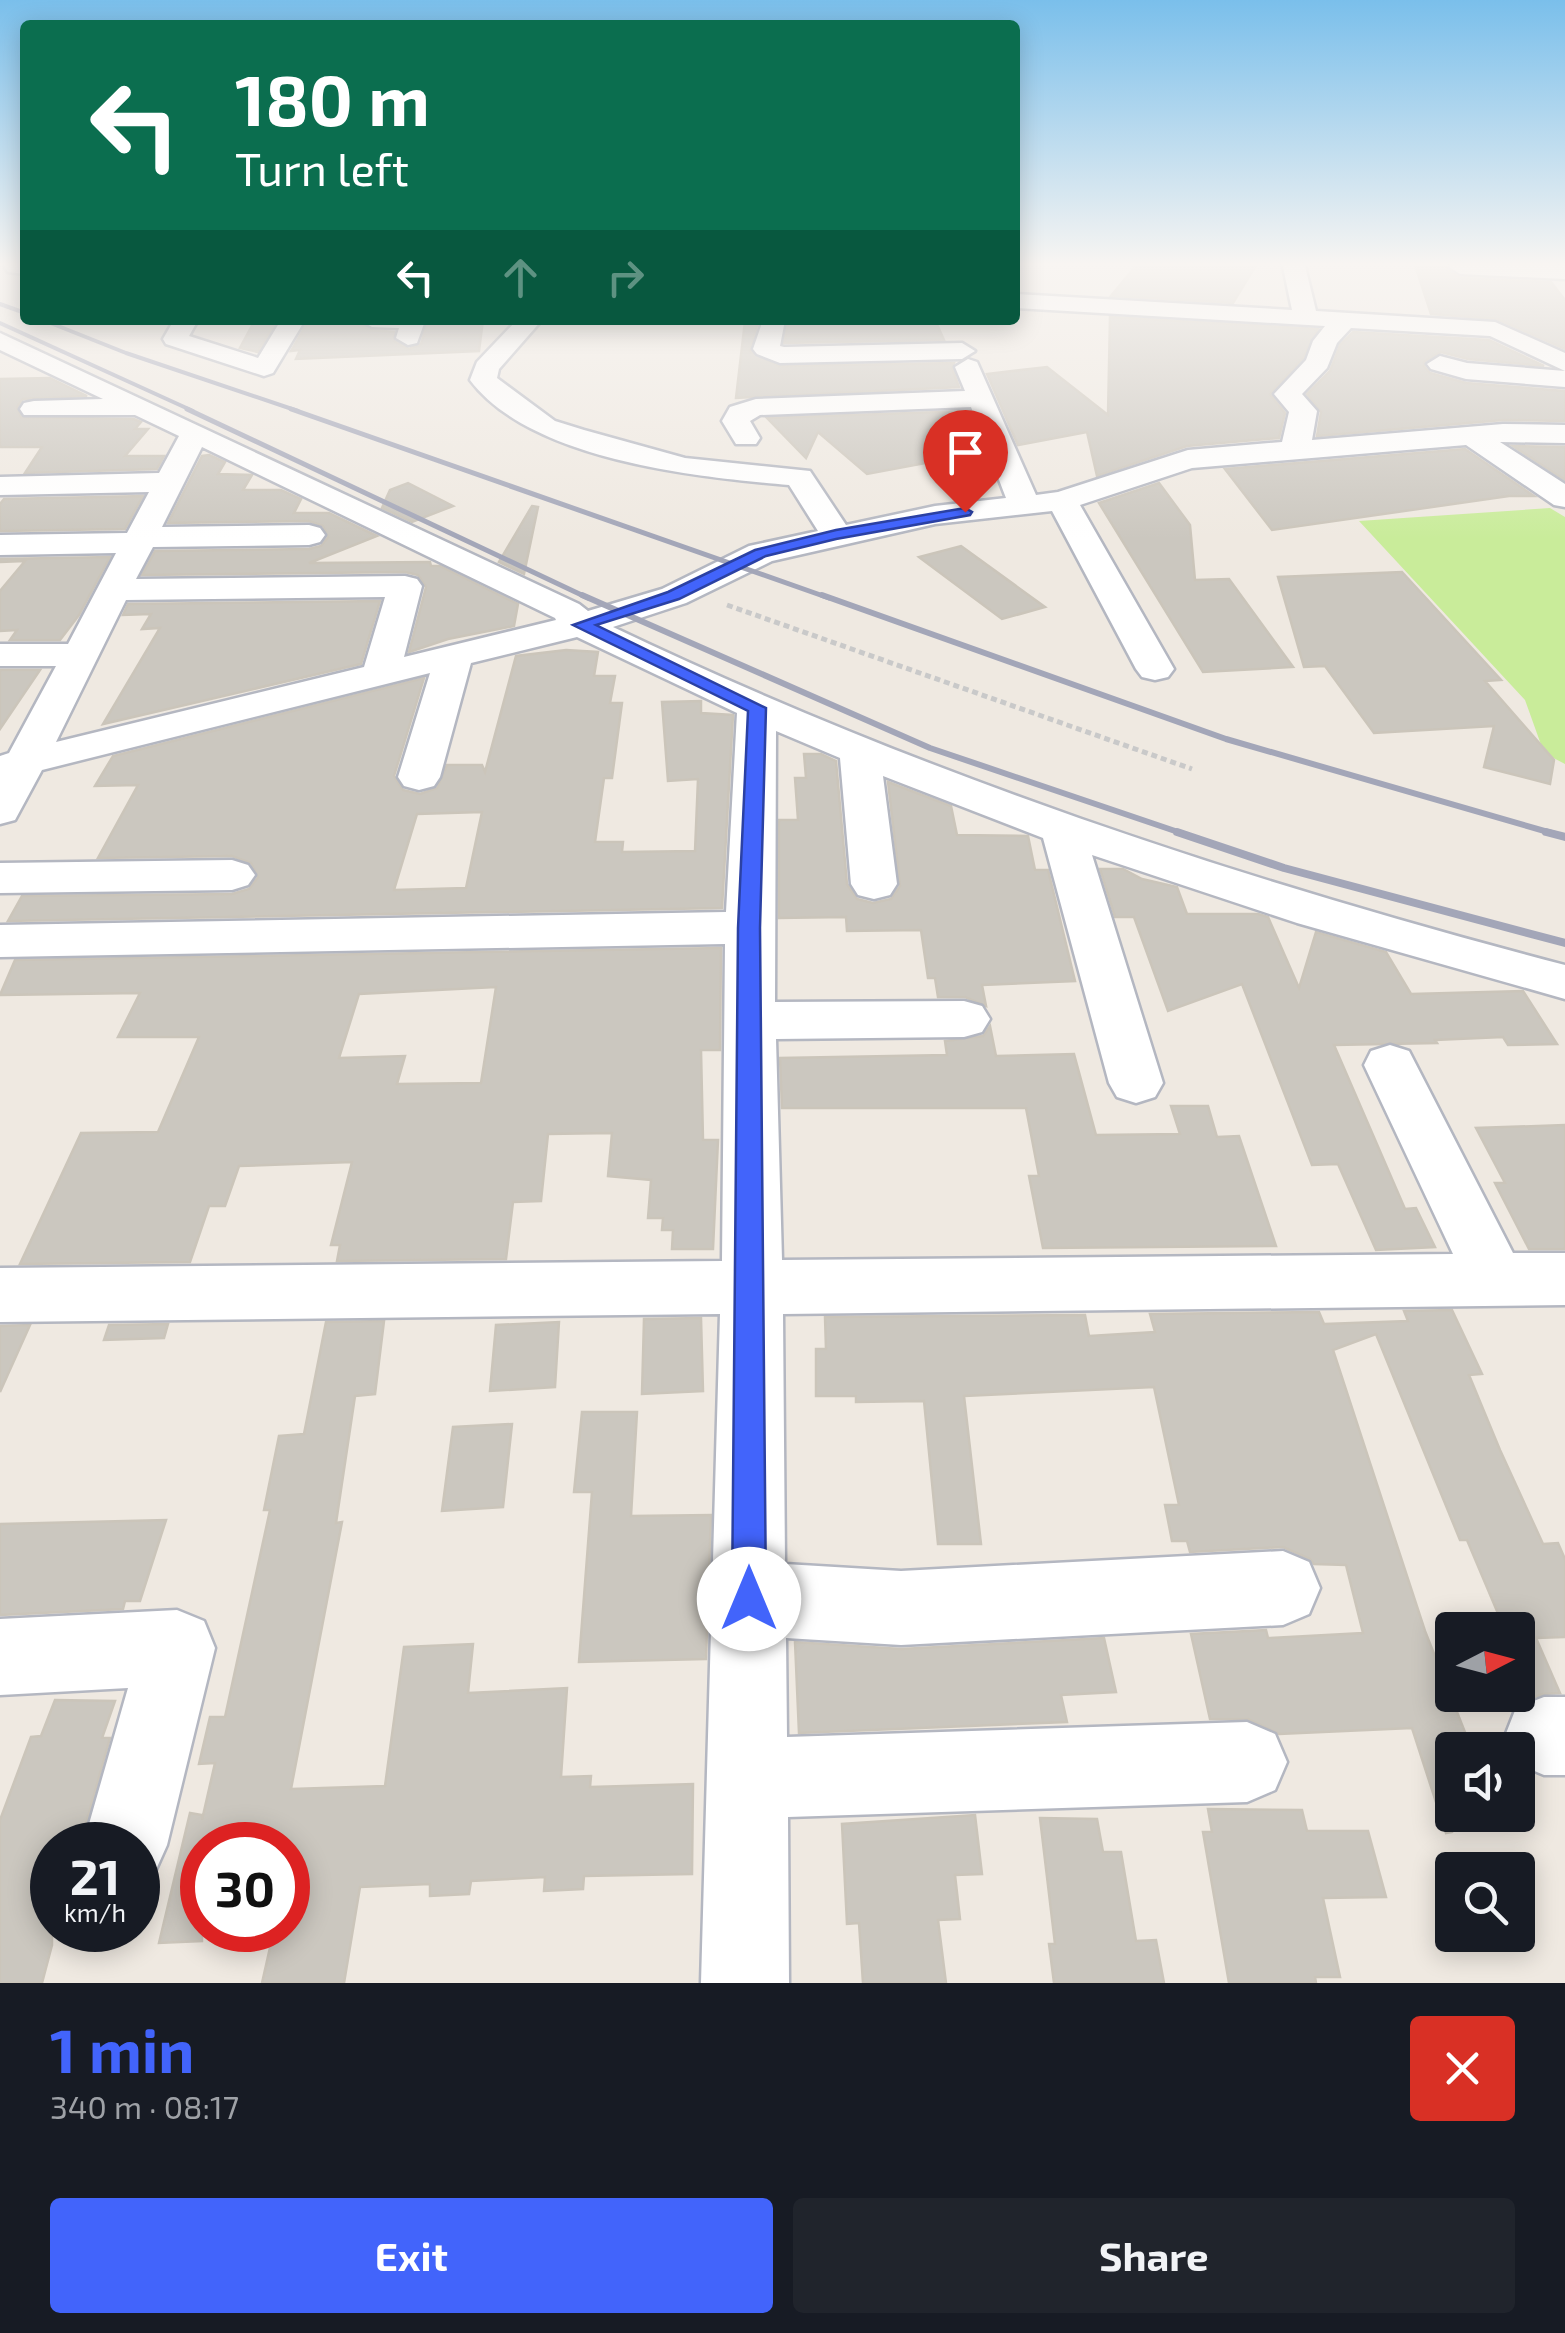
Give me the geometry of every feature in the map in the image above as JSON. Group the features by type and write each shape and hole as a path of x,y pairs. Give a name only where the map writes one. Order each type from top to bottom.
{"street":[{"path":"32,355 566,611 581,625 758,708 1062,830 1250,894 1565,982"},
{"path":"221,355 264,368 272,355"},
{"path":"498,355 486,367 483,380 545,426 683,467 799,477 836,534"},
{"path":"779,355 805,355"},
{"path":"963,355 1025,506"},
{"path":"1296,452 1302,410 1288,394 1318,363 1321,355"},
{"path":"0,373 70,372"},
{"path":"1460,373 1565,379"},
{"path":"746,438 736,421 740,413 756,407 979,399"},
{"path":"34,409 142,407"},
{"path":"0,810 12,765 82,654 196,432"},
{"path":"12,765 581,625 683,591 761,553 836,534 935,515 1062,501 1188,459 1472,436 1565,434"},
{"path":"1472,436 1565,498"},
{"path":"2,467 168,482"},
{"path":"1062,501 1155,669"},
{"path":"0,546 309,535"},
{"path":"114,590 405,586 382,671"},
{"path":"0,655 82,654"},
{"path":"420,777 454,656"},
{"path":"744,1983 752,1287 749,928 758,708"},
{"path":"859,749 874,884"},
{"path":"1062,830 1136,1082"},
{"path":"0,878 232,875"},
{"path":"0,941 749,928"},
{"path":"750,1021 964,1020"},
{"path":"1390,1066 1494,1279"},
{"path":"0,1295 1565,1278"},
{"path":"749,1599 902,1608 1283,1588"},
{"path":"0,1657 177,1648 130,1822"},
{"path":"746,1778 1246,1762"}],"path":[{"path":"683,591 839,642 1192,769"}],"green space":[{"path":"1550,508 1565,517 1565,764 1544,753 1525,700 1359,521"}],"building":[{"path":"298,355 398,355 296,359"},
{"path":"741,355 757,355 779,366 954,363 959,387 736,398"},
{"path":"1109,355 1305,355 1270,394 1285,413 1279,438 1187,446 1097,476 1087,432 1018,445 987,374 1047,367 1108,415"},
{"path":"1336,355 1436,355 1425,361 1430,373 1466,383 1565,391 1565,421 1503,420 1317,436 1321,412 1307,394 1330,371"},
{"path":"1451,355 1520,355 1544,366"},
{"path":"50,378 87,396 23,399 17,407 21,417 134,419 141,422 135,429 148,429 125,456 164,456 157,469 25,473 42,447 0,447 0,379"},
{"path":"968,411 984,452 867,474 818,432 806,458 767,418"},
{"path":"1513,446 1565,447 1565,480"},
{"path":"1465,449 1534,496 1509,496 1272,530 1225,469"},
{"path":"202,456 225,462 218,474 252,475 243,490 281,490 301,499 294,513 329,513 377,536 309,563 430,562 431,566 440,566 518,604 514,626 448,639 409,652 426,587 418,575 142,575 155,551 309,549 321,546 328,537 323,526 309,521 168,523"},
{"path":"408,483 453,506 412,522 382,508 390,490"},
{"path":"1159,483 1190,525 1195,580 1229,579 1293,667 1203,672 1099,503"},
{"path":"143,496 125,529 0,531 0,504 4,499"},
{"path":"532,506 538,507 524,574 499,562"},
{"path":"961,546 1045,607 1002,619 919,557"},
{"path":"110,557 79,615 60,640 10,640 17,630 0,631 0,591 25,561 0,559"},
{"path":"1402,572 1501,680 1485,681 1554,760 1550,784 1484,767 1494,726 1374,733 1325,666 1304,667 1278,577"},
{"path":"380,601 361,664 103,724 160,628 142,629 151,614 123,615 128,604"},
{"path":"566,650 598,652 594,676 615,676 610,703 622,703 612,778 604,778 595,842 623,842 622,852 695,851 698,779 668,781 662,702 701,701 701,713 733,715 722,908 8,921 22,896 232,894 249,889 258,877 251,863 232,856 98,858 138,785 95,786 113,756 424,678 394,776 403,790 420,794 437,788 447,765 482,765 485,772 516,656","holes":["482,812 466,888 394,890 417,814"]},
{"path":"0,670 40,670 0,729"},
{"path":"804,754 821,754 836,761 847,884 857,899 873,903 891,899 900,886 888,782 951,806 957,835 1028,836 1035,870 1048,870 1075,981 982,985 986,1006 965,997 938,997 935,978 928,978 921,930 847,931 846,917 779,918 779,820 798,820 795,778 806,778"},
{"path":"1100,869 1123,869 1142,879 1177,887 1187,914 1268,917 1299,988 1316,932 1386,952 1411,994 1523,991 1557,1044 1508,1045 1503,1037 1334,1045 1405,1209 1416,1208 1435,1247 1376,1250 1338,1164 1312,1165 1242,984 1168,1011 1134,917 1115,917"},
{"path":"721,948 720,1050 701,1050 703,1140 718,1140 713,1249 672,1249 673,1230 662,1230 663,1218 648,1218 651,1180 608,1176 612,1133 548,1134 541,1201 513,1202 506,1259 337,1261 340,1245 331,1245 352,1162 239,1166 225,1206 209,1206 190,1262 20,1264 81,1133 158,1132 199,1037 118,1037 140,993 0,995 15,960","holes":["496,987 481,1083 397,1084 405,1056 339,1058 359,994"]},
{"path":"990,1026 996,1056 1074,1054 1096,1135 1180,1134 1171,1106 1208,1106 1217,1137 1239,1136 1276,1246 1043,1248 1029,1176 1039,1176 1026,1108 782,1108 780,1058 947,1055 945,1041 983,1036"},
{"path":"1565,1125 1565,1249 1529,1249 1495,1183 1505,1183 1476,1128"},
{"path":"1452,1310 1482,1374 1469,1375 1500,1450 1543,1544 1558,1543 1565,1559 1565,1637 1536,1638 1560,1693 1535,1697 1535,1612 1497,1612 1467,1540 1460,1540 1376,1334 1333,1350 1435,1656 1435,1712 1457,1712 1465,1732 1435,1732 1435,1799 1412,1728 1279,1734 1248,1719 1210,1719 1191,1634 1266,1630 1268,1638 1363,1633 1346,1565 1314,1564 1283,1547 1190,1552 1187,1541 1172,1541 1165,1505 1179,1505 1154,1387 964,1396 981,1544 938,1544 924,1401 856,1402 856,1396 816,1396 816,1349 826,1349 825,1317 1085,1315 1089,1336 1155,1332 1150,1314 1319,1312 1324,1324 1408,1321 1404,1311"},
{"path":"701,1318 703,1391 642,1394 644,1319"},
{"path":"384,1321 375,1394 355,1396 336,1523 342,1522 291,1789 385,1786 404,1647 473,1644 468,1693 567,1688 561,1777 591,1776 590,1787 693,1784 692,1874 584,1876 583,1889 544,1891 545,1877 471,1881 469,1894 430,1896 430,1884 360,1887 344,1983 262,1983 269,1952 310,1952 310,1822 188,1822 190,1813 202,1815 202,1820 215,1763 199,1764 210,1717 225,1717 270,1510 264,1510 279,1436 304,1434 326,1322"},
{"path":"559,1322 555,1387 490,1391 496,1325"},
{"path":"168,1324 164,1338 104,1340 109,1325"},
{"path":"30,1325 0,1392 0,1326"},
{"path":"582,1412 637,1412 631,1516 711,1515 706,1659 579,1662 592,1492 574,1492"},
{"path":"512,1424 503,1507 442,1511 453,1427"},
{"path":"166,1520 140,1601 125,1601 123,1609 0,1615 0,1524"},
{"path":"1104,1638 1116,1692 1061,1695 1067,1722 799,1733 795,1642 901,1649"},
{"path":"55,1700 115,1701 102,1738 110,1738 86,1822 30,1822 30,1952 50,1952 42,1983 0,1983 0,1820 31,1737 41,1736"},
{"path":"1208,1809 1302,1810 1307,1831 1368,1831 1386,1897 1323,1898 1340,1977 1315,1977 1316,1983 1229,1983 1203,1832 1212,1832"},
{"path":"975,1815 982,1874 955,1875 960,1919 938,1920 946,1983 863,1983 859,1923 847,1924 842,1824"},
{"path":"1040,1818 1097,1819 1103,1852 1121,1852 1136,1941 1156,1940 1164,1983 1054,1983 1049,1944 1055,1944"},
{"path":"180,1855 180,1942 160,1943"}],"railway":[{"path":"69,355 193,411"},
{"path":"131,355 298,411"},
{"path":"187,409 588,598"},
{"path":"291,409 829,598"},
{"path":"582,595 930,748 1184,834"},
{"path":"822,595 1226,739 1555,834"},
{"path":"1177,832 1284,868 1565,943"},
{"path":"1546,832 1565,837"}],"route":[{"path":"749,1599 749,928 758,708 581,625 674,596 761,553 836,534 965,512"}]}
